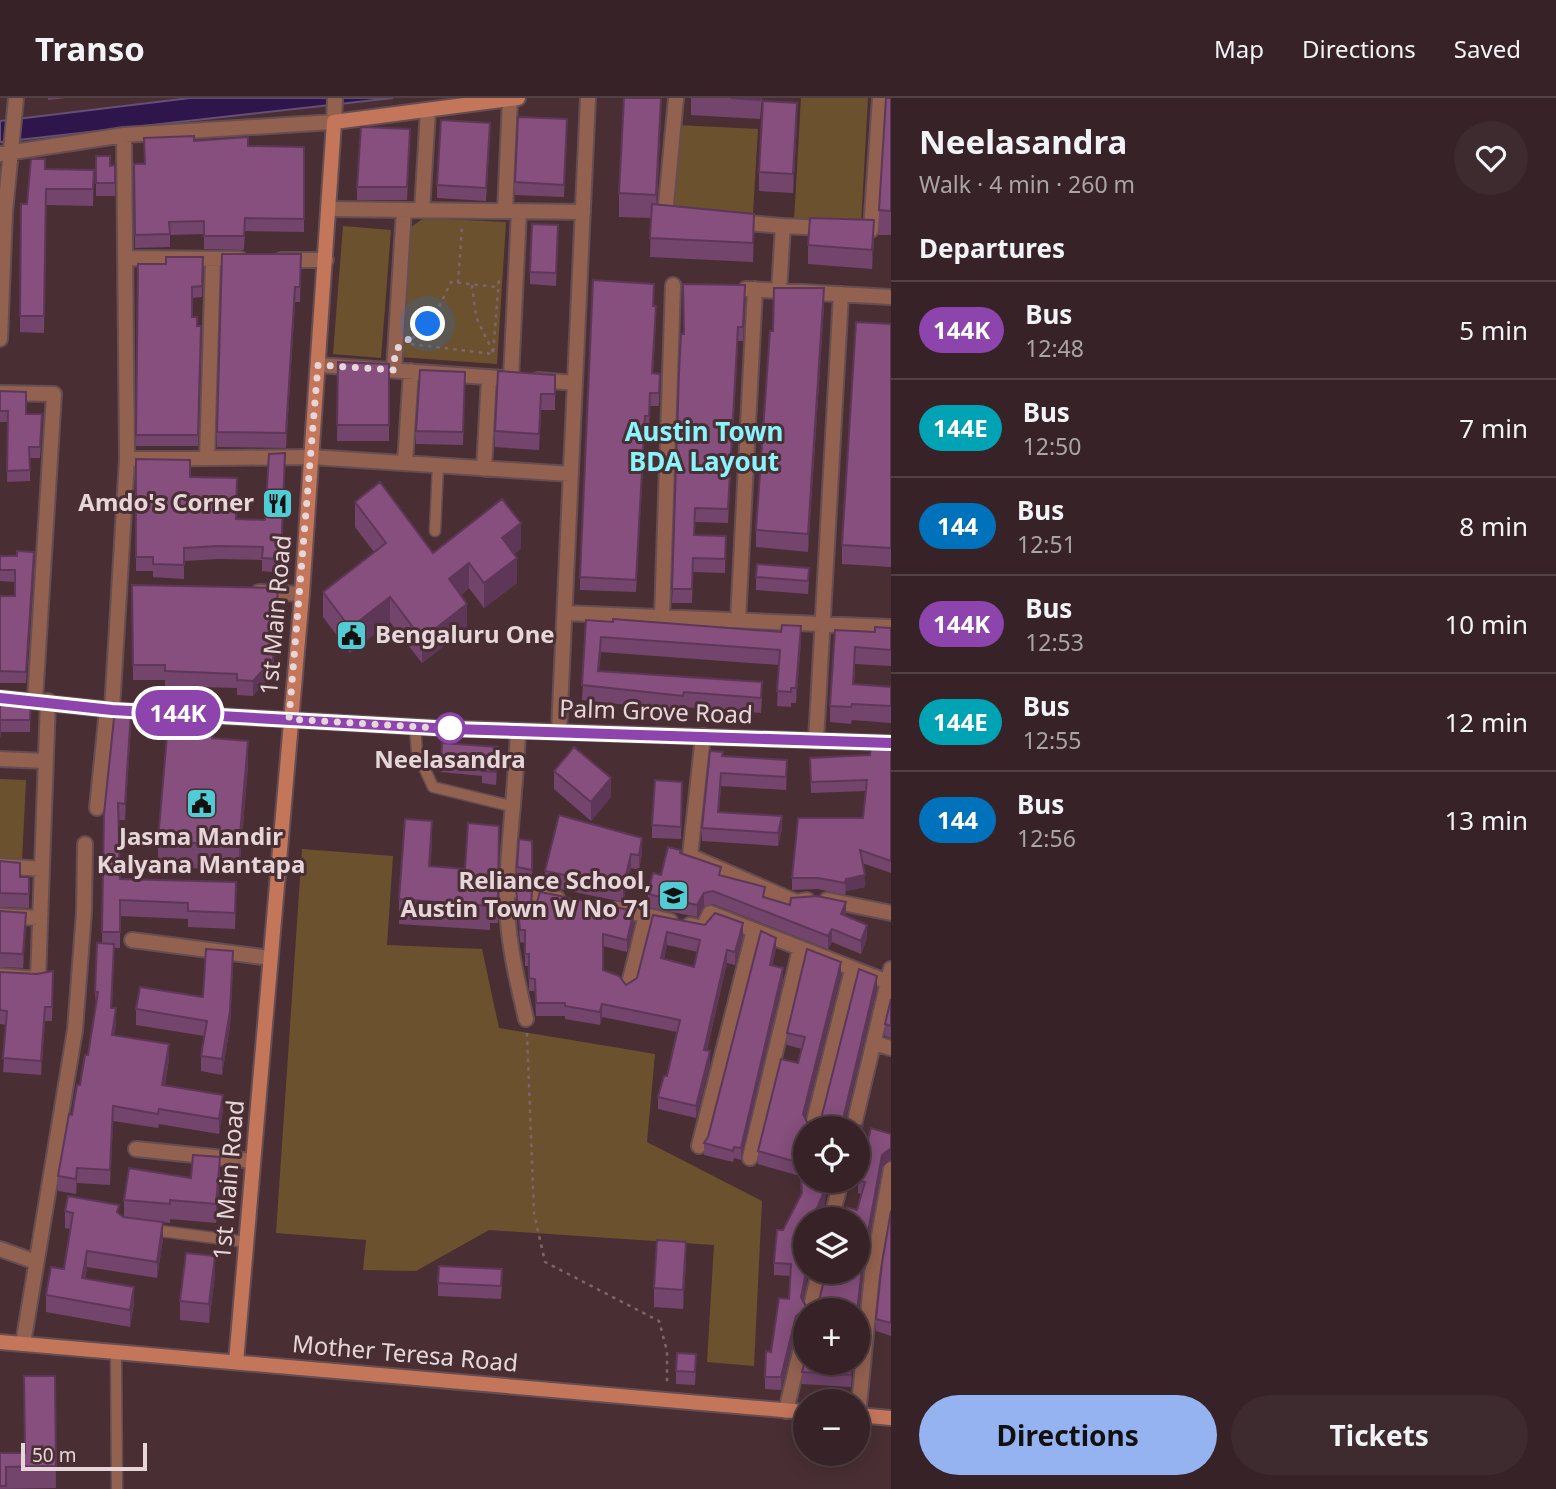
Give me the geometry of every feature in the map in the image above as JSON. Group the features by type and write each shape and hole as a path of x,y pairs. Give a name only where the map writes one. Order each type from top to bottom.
{"street":[{"path":"559,731 575,383 587,281 583,212 588,98"},
{"path":"676,98 665,215 691,217"},
{"path":"717,220 871,230 880,98"},
{"path":"7,150 124,135 334,122 514,99 512,211 516,289 511,376"},
{"path":"334,122 335,101"},
{"path":"0,339 3,212 11,110"},
{"path":"422,210 428,110"},
{"name":"1st Main Road","path":"236,1362 289,719 302,594 334,122"},
{"path":"97,808 124,586 127,459 124,135"},
{"path":"330,209 583,212"},
{"path":"394,370 404,210"},
{"path":"779,291 783,226"},
{"path":"126,258 326,260"},
{"path":"207,458 213,259"},
{"path":"662,617 674,285"},
{"path":"728,288 891,297"},
{"path":"738,620 755,289"},
{"path":"816,741 825,624 841,294"},
{"path":"318,365 489,377 511,376 575,383"},
{"path":"405,464 411,371"},
{"path":"484,469 489,377"},
{"path":"0,393 54,394 41,701 46,761 38,979 0,976"},
{"path":"127,459 312,457 571,474"},
{"path":"240,591 302,594"},
{"path":"565,613 891,627"},
{"name":"Palm Grove Road","path":"0,698 110,710 518,732 559,731 891,743"},
{"path":"518,732 515,807 507,888 512,954 526,1019"},
{"path":"703,736 690,856 796,902 817,899 891,913"},
{"path":"0,759 46,761"},
{"path":"23,1344 75,1030 84,912 85,844"},
{"path":"0,866 42,869"},
{"path":"507,888 574,901"},
{"path":"600,906 703,928 710,913 852,970 890,976 856,1116"},
{"path":"628,988 646,915"},
{"path":"0,916 40,918"},
{"path":"699,1146 754,930"},
{"path":"132,940 270,958"},
{"path":"750,1158 800,949"},
{"path":"815,1116 852,970"},
{"path":"874,1043 891,1048"},
{"path":"136,1149 253,1161"},
{"path":"861,1389 871,1286 891,1169"},
{"path":"0,1249 36,1262"},
{"name":"Mother Teresa Road","path":"0,1342 793,1411"},
{"path":"786,1411 795,1375"},
{"path":"870,1416 891,1418"}],"lane":[{"path":"435,531 438,466"},
{"path":"415,726 417,752 433,787 515,807"},
{"path":"137,1228 246,1242"},
{"path":"117,1352 117,1489"}],"path":[{"path":"458,283 463,223"},
{"path":"494,354 499,275"},
{"path":"407,343 436,313 451,282 516,289"},
{"path":"472,285 476,317 494,354 511,376"},
{"path":"407,343 408,331"},
{"path":"407,343 494,354"},
{"path":"526,1019 534,1213 545,1262 659,1321 667,1350 667,1400"}],"shaded area":[{"path":"190,98 393,98 0,142 0,121"},
{"path":"801,98 868,98 861,225 794,221"},
{"path":"677,125 758,129 753,213 673,209"},
{"path":"424,218 506,222 497,364 399,357 408,229"},
{"path":"343,226 391,230 381,358 333,354"},
{"path":"0,779 26,780 22,861 0,860"},
{"path":"302,849 393,856 387,945 482,949 499,1028 655,1054 647,1142 762,1201 754,1366 707,1362 714,1245 489,1230 416,1271 363,1270 366,1240 276,1233"}],"building":[{"path":"624,98 661,98 656,195 619,193"},
{"path":"886,98 891,98 891,211 879,210"},
{"path":"763,101 797,103 793,174 759,172"},
{"path":"518,117 567,119 564,185 515,182"},
{"path":"441,120 490,123 486,188 437,185"},
{"path":"361,127 410,129 407,187 357,187"},
{"path":"194,136 194,141 248,137 248,146 304,147 304,219 245,218 244,236 204,236 204,221 169,222 170,234 135,235 134,164 145,164 144,138"},
{"path":"96,156 110,156 110,166 115,165 115,183 96,183"},
{"path":"31,159 45,159 45,169 94,170 93,189 46,189 44,316 20,316 21,204 27,204"},
{"path":"652,204 754,214 753,243 650,238"},
{"path":"810,218 874,220 872,250 808,245"},
{"path":"532,224 558,225 556,273 530,272"},
{"path":"222,254 301,254 300,287 295,287 286,433 217,432"},
{"path":"166,257 203,257 202,286 192,287 192,317 197,317 197,326 201,326 198,435 136,435 138,264 166,264"},
{"path":"593,280 654,284 653,306 656,306 652,373 660,374 659,393 650,393 649,416 645,416 636,580 580,577"},
{"path":"683,284 745,285 743,327 738,327 728,509 695,508 694,535 726,536 725,559 693,558 692,589 672,589 679,373 681,334 684,334"},
{"path":"774,288 824,288 808,534 756,530 770,331 773,331"},
{"path":"856,322 891,324 891,548 842,545"},
{"path":"338,362 389,364 389,425 337,425"},
{"path":"420,370 465,372 463,432 416,431"},
{"path":"498,371 555,375 555,394 541,394 539,434 495,431"},
{"path":"0,391 26,392 26,414 42,414 40,447 29,447 30,470 7,471 8,411 0,411"},
{"path":"285,453 281,559 262,558 263,547 219,546 184,548 184,565 153,564 153,557 136,557 136,459 190,460 190,477 237,478 236,519 265,520 269,454"},
{"path":"380,482 433,553 502,499 521,523 502,538 517,558 484,583 469,563 449,579 467,604 422,639 390,597 350,628 323,592 386,543 355,502"},
{"path":"17,551 34,552 26,672 0,671 0,596 15,596 15,570 0,570 0,556 17,556"},
{"path":"757,564 809,568 808,581 756,577"},
{"path":"132,585 278,588 273,659 253,681 237,680 237,674 165,671 165,665 133,665"},
{"path":"613,619 781,632 782,625 801,626 796,688 791,688 791,692 777,691 780,650 601,637 598,671 762,682 761,698 684,692 683,696 582,685 586,620 613,622"},
{"path":"875,627 891,628 891,650 855,647 853,684 891,687 891,706 830,706 835,630 875,632"},
{"path":"31,699 30,720 0,720 0,700"},
{"path":"115,709 131,710 125,804 118,803 120,879 236,882 235,913 188,911 188,903 120,900 120,932 102,932 104,814"},
{"path":"192,726 213,727 212,738 248,741 239,847 158,840 167,736 191,738"},
{"path":"442,743 498,747 496,772 482,771 483,763 441,759"},
{"path":"871,746 891,748 891,861 860,850 865,875 846,879 845,883 818,878 792,878 798,818 863,818 867,780 811,782 810,758 870,755"},
{"path":"574,747 611,778 591,802 554,771"},
{"path":"710,751 723,752 722,756 787,760 786,777 721,773 718,812 782,816 778,833 702,828"},
{"path":"655,780 682,782 681,827 652,825"},
{"path":"559,815 642,838 639,855 631,854 623,887 545,871"},
{"path":"405,819 432,821 429,866 465,869 468,823 499,826 498,899 490,898 490,906 399,899"},
{"path":"519,839 532,841 532,870 517,867"},
{"path":"668,847 721,867 719,875 765,887 763,897 790,905 791,898 817,896 846,902 841,914 867,925 861,941 832,929 828,936 713,891 704,893 697,905 652,895 648,893 653,873 661,875"},
{"path":"0,861 20,863 20,877 29,877 29,894 0,893"},
{"path":"516,887 532,890 531,908 535,909 540,892 634,911 627,940 603,934 603,970 619,976 626,985 637,978 653,915 705,925 715,913 743,923 735,952 727,950 704,1050 710,1051 696,1106 658,1097 664,1076 667,1076 680,1020 602,1004 600,1012 565,1006 565,1003 536,1003 535,979 529,978 529,954 525,954 525,930 520,930","holes":["667,932 700,940 694,967 661,958"]},
{"path":"0,911 26,913 23,954 0,953"},
{"path":"761,931 776,938 770,965 783,968 741,1148 734,1147 733,1151 704,1143 708,1137"},
{"path":"97,943 114,944 111,1008 116,1008 112,1035 169,1044 162,1085 223,1095 219,1119 159,1109 158,1114 113,1106 110,1170 77,1168 76,1179 58,1176 69,1114 72,1115 85,1055 88,1055 98,992 95,992"},
{"path":"206,949 233,951 230,1011 222,1059 201,1056 207,1021 136,1009 140,987 203,997"},
{"path":"807,949 841,962 804,1116 793,1116 793,1161 758,1151 781,1059 798,1063 805,1037 787,1033"},
{"path":"859,969 877,976 844,1115 822,1116"},
{"path":"53,971 52,1007 45,1007 41,1061 3,1058 7,1011 0,1010 0,972 37,974"},
{"path":"891,999 891,1026 885,1024"},
{"path":"871,1128 891,1134 891,1148 882,1155 870,1221 870,1207 858,1207 862,1193 870,1193"},
{"path":"193,1155 220,1157 216,1204 124,1200 129,1168 191,1178"},
{"path":"802,1193 824,1193 817,1207 795,1207"},
{"path":"68,1196 119,1205 117,1212 123,1217 163,1222 157,1262 87,1251 82,1278 134,1287 130,1310 46,1295 51,1267 64,1269 73,1213 65,1211"},
{"path":"793,1211 793,1284 804,1284 802,1298 793,1298 793,1328 781,1377 765,1377 766,1351 771,1352 779,1298 789,1299 791,1264 774,1263 777,1230 783,1230"},
{"path":"891,1211 891,1323 876,1319"},
{"path":"657,1240 686,1242 683,1290 654,1288"},
{"path":"186,1253 215,1256 209,1304 180,1301"},
{"path":"439,1266 502,1269 501,1286 438,1283"},
{"path":"823,1284 860,1284 859,1298 820,1298"},
{"path":"677,1353 696,1354 695,1372 676,1371"},
{"path":"24,1376 55,1376 56,1466 6,1467 6,1486 0,1486 0,1453 25,1453"}],"bus line":[{"name":"144K","path":"0,698 112,710 453,729 891,743"}],"place":[{"name":"Amdo's Corner","path":"277,503"},
{"name":"Bengaluru One","path":"352,635"},
{"name":"Neelasandra","path":"450,728"},
{"name":"Jasma Mandir Kalyana Mantapa","path":"201,803"},
{"name":"Reliance School, Austin Town W No 71","path":"674,895"}],"district":[{"name":"Austin Town BDA Layout","path":"704,447"}],"route":[{"path":"428,324 395,350 394,370 318,365 302,594 289,719 453,729 450,728"}]}
